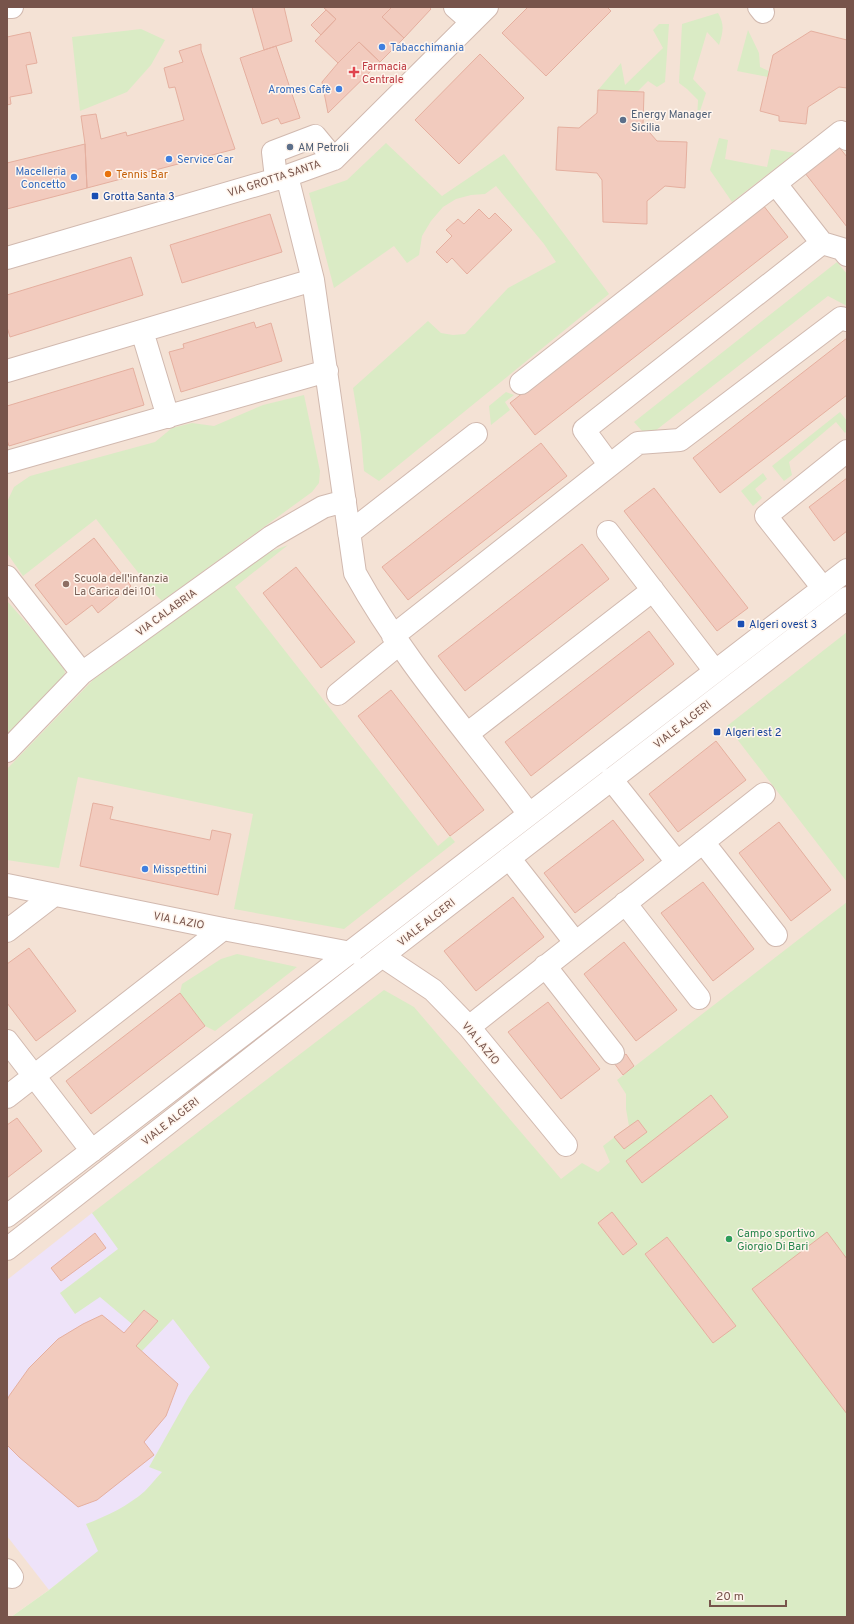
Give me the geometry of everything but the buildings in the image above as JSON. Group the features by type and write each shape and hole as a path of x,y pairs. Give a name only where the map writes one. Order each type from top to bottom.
{"street":[{"path":"7,8 12,7"},
{"path":"455,7 472,22"},
{"name":"VIA GROTTA SANTA","path":"7,258 282,177 273,152 315,136 334,158 487,7"},
{"path":"521,383 841,132 847,139"},
{"path":"282,177 313,280 355,573 372,604 396,640 529,814"},
{"path":"782,192 822,243 842,249 847,255"},
{"path":"609,464 584,430 822,243"},
{"path":"7,371 313,280"},
{"path":"338,694 396,640 609,464 638,443 680,440 840,318 847,320"},
{"path":"142,331 168,417"},
{"path":"7,462 327,371"},
{"path":"349,533 476,434"},
{"path":"824,588 766,516 847,451"},
{"name":"VIA CALABRIA","path":"7,751 82,673 271,537 322,507 345,501"},
{"path":"608,532 715,671"},
{"name":"VIALE ALGERI","path":"7,1216 351,953 529,814 847,570"},
{"path":"7,577 82,673"},
{"path":"467,734 653,590"},
{"name":"VIALE ALGERI","path":"7,1249 382,956 847,598"},
{"path":"611,779 677,862"},
{"path":"469,1027 764,794"},
{"path":"703,842 776,935"},
{"path":"509,858 575,942"},
{"name":"VIA LAZIO","path":"7,885 223,929 351,953"},
{"path":"7,931 54,895"},
{"path":"625,903 699,998"},
{"path":"7,1097 223,929"},
{"name":"VIA LAZIO","path":"382,956 433,990 469,1027 566,1145"},
{"path":"545,966 613,1053"},
{"path":"7,1041 92,1151"}],"shaded area":[{"path":"7,7 847,7 847,1456 210,1367 257,1428 49,1590 11,1617 7,1617"},
{"path":"92,1213 257,1428 49,1590 7,1536 7,1280"}],"green space":[{"path":"718,13 722,21 723,29 719,45 707,32 693,79 706,93 697,120 698,100 679,83 682,24"},
{"path":"659,24 669,24 665,82 657,87 648,81 637,92 598,90 621,63 625,85 663,48 653,30"},
{"path":"141,29 165,40 151,65 127,92 80,111 72,37"},
{"path":"748,30 759,53 760,67 769,71 768,77 737,71"},
{"path":"719,138 728,140 725,159 767,167 771,149 795,153 732,202 710,170"},
{"path":"386,143 442,196 504,154 609,294 379,481 364,471 361,436 353,388 428,321 441,333 453,335 465,334 508,288 556,262 544,244 496,186 485,194 471,195 456,199 443,207 431,221 422,236 419,255 407,263 394,246 334,288 309,193 347,180"},
{"path":"837,262 847,274 847,306 828,296 655,431 642,431 634,422"},
{"path":"506,392 514,395 505,402 510,410 491,425 489,406"},
{"path":"304,395 320,471 319,483 312,492 162,601 96,519 23,576 7,553 7,502 14,487 30,476 155,442 172,428 192,423 214,426 263,405"},
{"path":"840,412 847,421 847,431 845,433 836,422 789,462 792,475 784,481 772,466"},
{"path":"763,473 767,479 755,489 762,498 753,506 741,491"},
{"path":"288,545 235,587 438,846 450,836 455,842 344,929 234,909 253,814 78,777 59,868 7,860 7,769 93,680 267,553"},
{"path":"7,601 63,664 65,673 58,686 7,736"},
{"path":"847,632 847,882 727,726"},
{"path":"847,902 847,1617 11,1617 49,1590 98,1551 86,1524 109,1514 132,1501 145,1491 162,1472 149,1467 189,1396 210,1367 173,1319 141,1352 136,1346 157,1321 145,1310 132,1324 100,1297 75,1314 60,1293 118,1249 92,1213 384,990 414,1007 561,1179 582,1163 598,1172 610,1162 603,1146 629,1126 626,1109 626,1094 617,1080"},
{"path":"237,954 297,967 215,1031 205,1026 180,993 182,984 221,959"}],"place":[{"name":"Tabacchimania","path":"382,47"},
{"name":"Farmacia Centrale","path":"354,72"},
{"name":"Aromes Cafè","path":"339,89"},
{"name":"Energy Manager Sicilia","path":"623,120"},
{"name":"AM Petroli","path":"290,147"},
{"name":"Service Car","path":"169,159"},
{"name":"Tennis Bar","path":"108,174"},
{"name":"Macelleria Concetto","path":"74,177"},
{"name":"Grotta Santa 3","path":"95,196"},
{"name":"Scuola dell'infanzia La Carica dei 101","path":"66,584"},
{"name":"Algeri ovest 3","path":"741,624"},
{"name":"Algeri est 2","path":"717,732"},
{"name":"Misspettini","path":"145,869"},
{"name":"Campo sportivo Giorgio Di Bari","path":"729,1239"}]}
